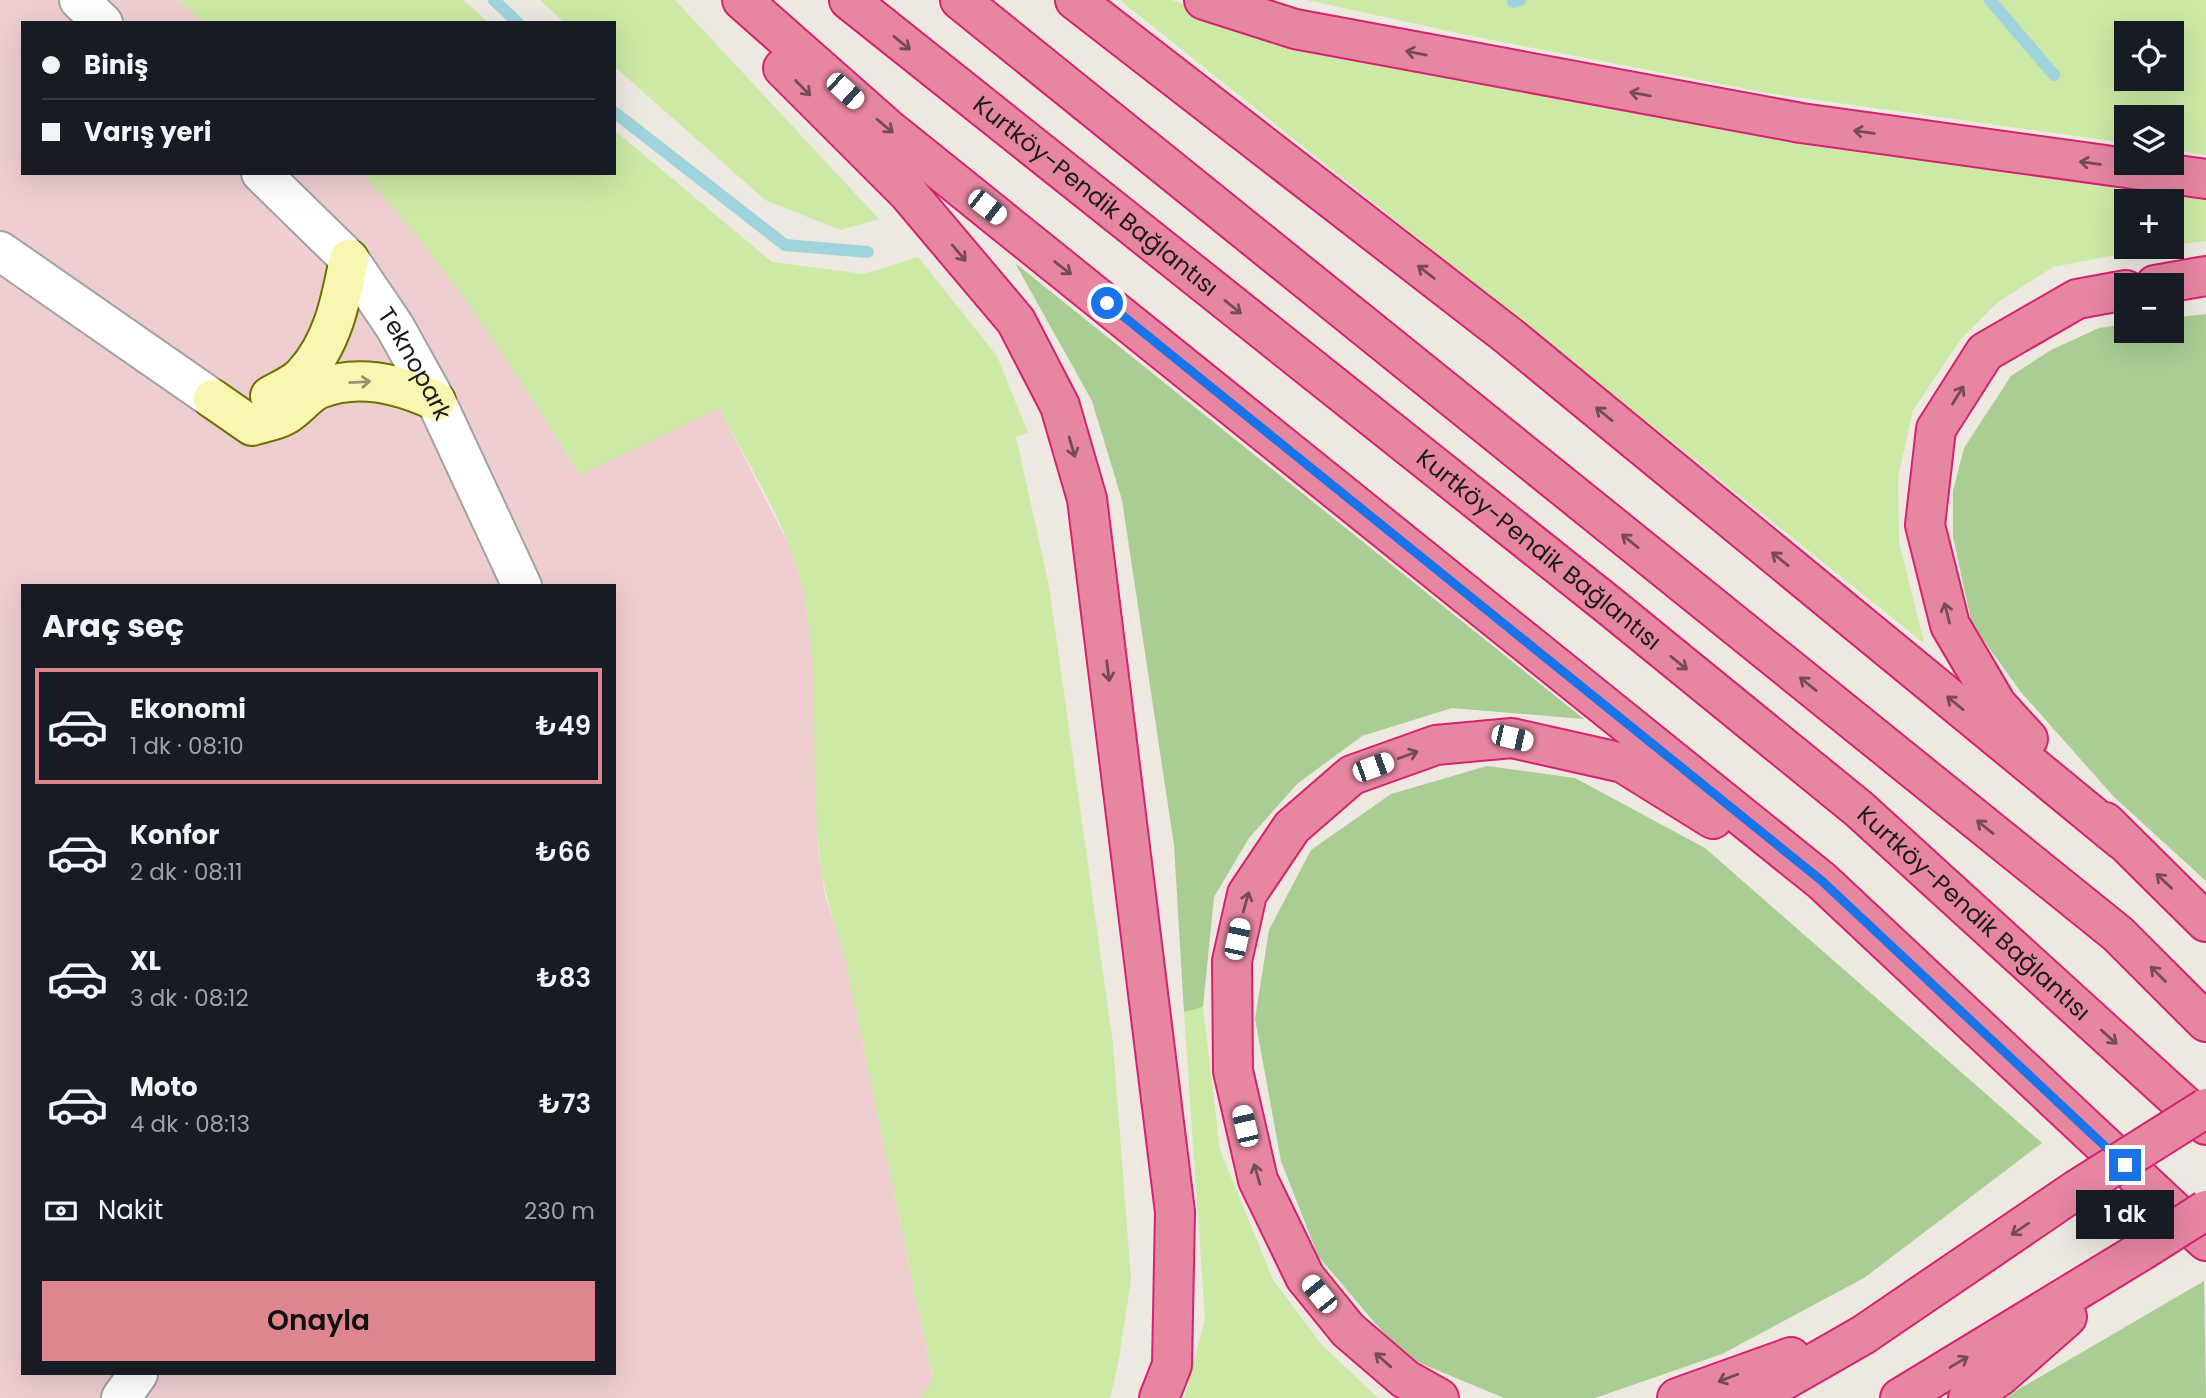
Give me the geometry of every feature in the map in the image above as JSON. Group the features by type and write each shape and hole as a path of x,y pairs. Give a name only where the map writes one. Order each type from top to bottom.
{"highway":[{"path":"725,0 773,58 908,193 1016,321 1060,406 1087,499 1175,1212 1172,1365 1159,1398"},
{"path":"742,0 887,128 1822,881 2206,1241"},
{"name":"Kurtköy-Pendik Bağlantısı","path":"849,0 1611,607 1859,809 2206,1125"},
{"path":"960,0 2118,934 2206,1022"},
{"path":"1075,0 1510,337 2122,840"},
{"path":"1204,0 1295,29 1801,124 2206,179"},
{"path":"2184,280 2206,276"},
{"path":"2114,292 2077,299 1985,352 1936,429 1925,525 1950,625 1997,705 2122,840 2206,922"},
{"path":"1439,1398 1405,1379 1348,1330 1305,1277 1258,1180 1233,1072 1232,961 1247,894 1292,827 1352,775 1436,744 1512,738 1623,763 1740,836 1822,881"},
{"path":"1753,1398 1863,1335 2076,1190 2206,1108"},
{"path":"1900,1398 2206,1210"},
{"path":"1968,1398 2000,1376 2143,1250"},
{"path":"1677,1398 1753,1368 1863,1335"}],"street":[{"path":"79,0 101,21"},
{"name":"Teknopark","path":"263,175 349,259 396,327 436,401 521,584"},
{"path":"0,251 252,426 284,416 317,390 342,383 372,381 400,385 436,401"},
{"path":"214,399 262,400 302,377 325,344 340,309 349,259"},
{"path":"121,1398 137,1375"}],"shaded area":[{"path":"0,0 179,0 201,21 21,21 21,175 364,175 401,215 484,323 579,474 719,408 791,549 802,585 814,652 818,848 825,895 845,958 933,1379 921,1398 0,1398"}],"green space":[{"path":"179,0 464,0 487,21 201,21"},
{"path":"540,0 675,0 879,219 840,230 765,200 616,68 616,21 563,21"},
{"path":"1120,0 1172,0 1268,35 2160,189 2114,189 2114,255 2053,267 1998,302 1961,339 1913,410 1898,477 1899,542 1924,643"},
{"path":"1307,0 2206,0 2206,155 2184,152 2184,105 2114,105 2114,141 1768,93 1476,37"},
{"path":"616,132 772,262 864,274 918,257 997,356 1028,433 1016,437 1049,586 1113,1044 1131,1279 1110,1398 921,1398 933,1378 845,958 829,904 821,864 816,817 812,651 802,586 777,517 719,408 580,475 478,318 393,208 364,175 616,175"},
{"path":"2184,193 2206,197 2206,241 2184,244"},
{"path":"1015,263 1584,719 1452,708 1362,736 1297,784 1249,838 1214,897 1203,1007 1184,1012 1174,845 1122,500 1092,401"},
{"path":"2206,314 2206,881 2114,797 2020,691 1972,624 1953,537 1953,491 1964,448 2011,376 2051,350 2099,328 2114,326 2114,343 2184,343 2184,317"},
{"path":"1487,766 1575,778 1705,848 2042,1143 1864,1278 1722,1354 1595,1398 1504,1398 1403,1356 1318,1256 1281,1161 1255,1019 1269,930 1311,850 1391,794"},
{"path":"1203,1007 1220,1150 1273,1280 1321,1344 1378,1398 1184,1398 1205,1319 1184,1012"},
{"path":"2204,1281 2206,1398 2006,1398 2019,1389"}],"waterway":[{"path":"494,0 516,21"},
{"path":"1513,2 1520,0"},
{"path":"1990,0 2054,75"},
{"path":"616,114 785,245 868,252"}],"route":[{"path":"1107,303 1822,881 2125,1165"}]}
